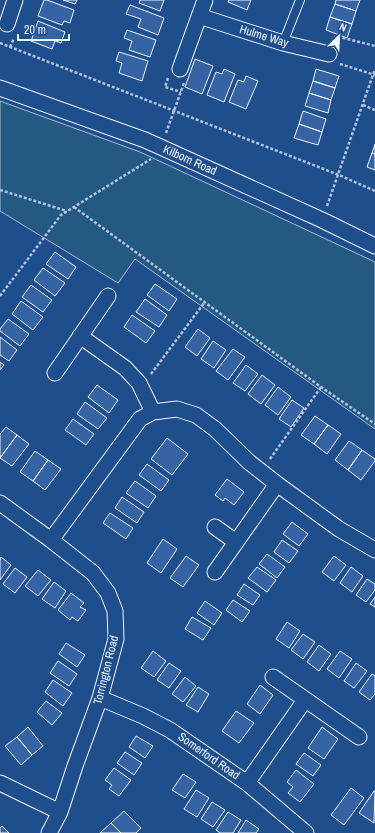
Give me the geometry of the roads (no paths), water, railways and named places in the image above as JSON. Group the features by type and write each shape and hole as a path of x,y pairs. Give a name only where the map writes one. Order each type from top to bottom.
{"street":[{"path":"7,24 14,0"},
{"path":"180,69 205,0"},
{"name":"Hulme Way","path":"200,16 283,43 329,54"},
{"name":"Kilborn Road","path":"0,88 157,145 322,220 375,246"},
{"path":"55,373 108,296"},
{"path":"80,336 125,368 139,383 153,412"},
{"path":"51,540 140,419 153,412 177,409 196,416 215,428 261,472 339,529 375,550"},
{"path":"215,572 277,484"},
{"name":"Torrington Road","path":"0,503 93,573 108,593 114,611 116,639 100,698 60,812 49,833"},
{"path":"216,527 236,542"},
{"path":"273,677 359,737"},
{"name":"Somerford Road","path":"100,698 143,716 170,730 247,783 306,833"},
{"path":"247,783 305,700"},
{"path":"0,783 60,812"}],"lane":[{"path":"283,43 300,0"}]}
